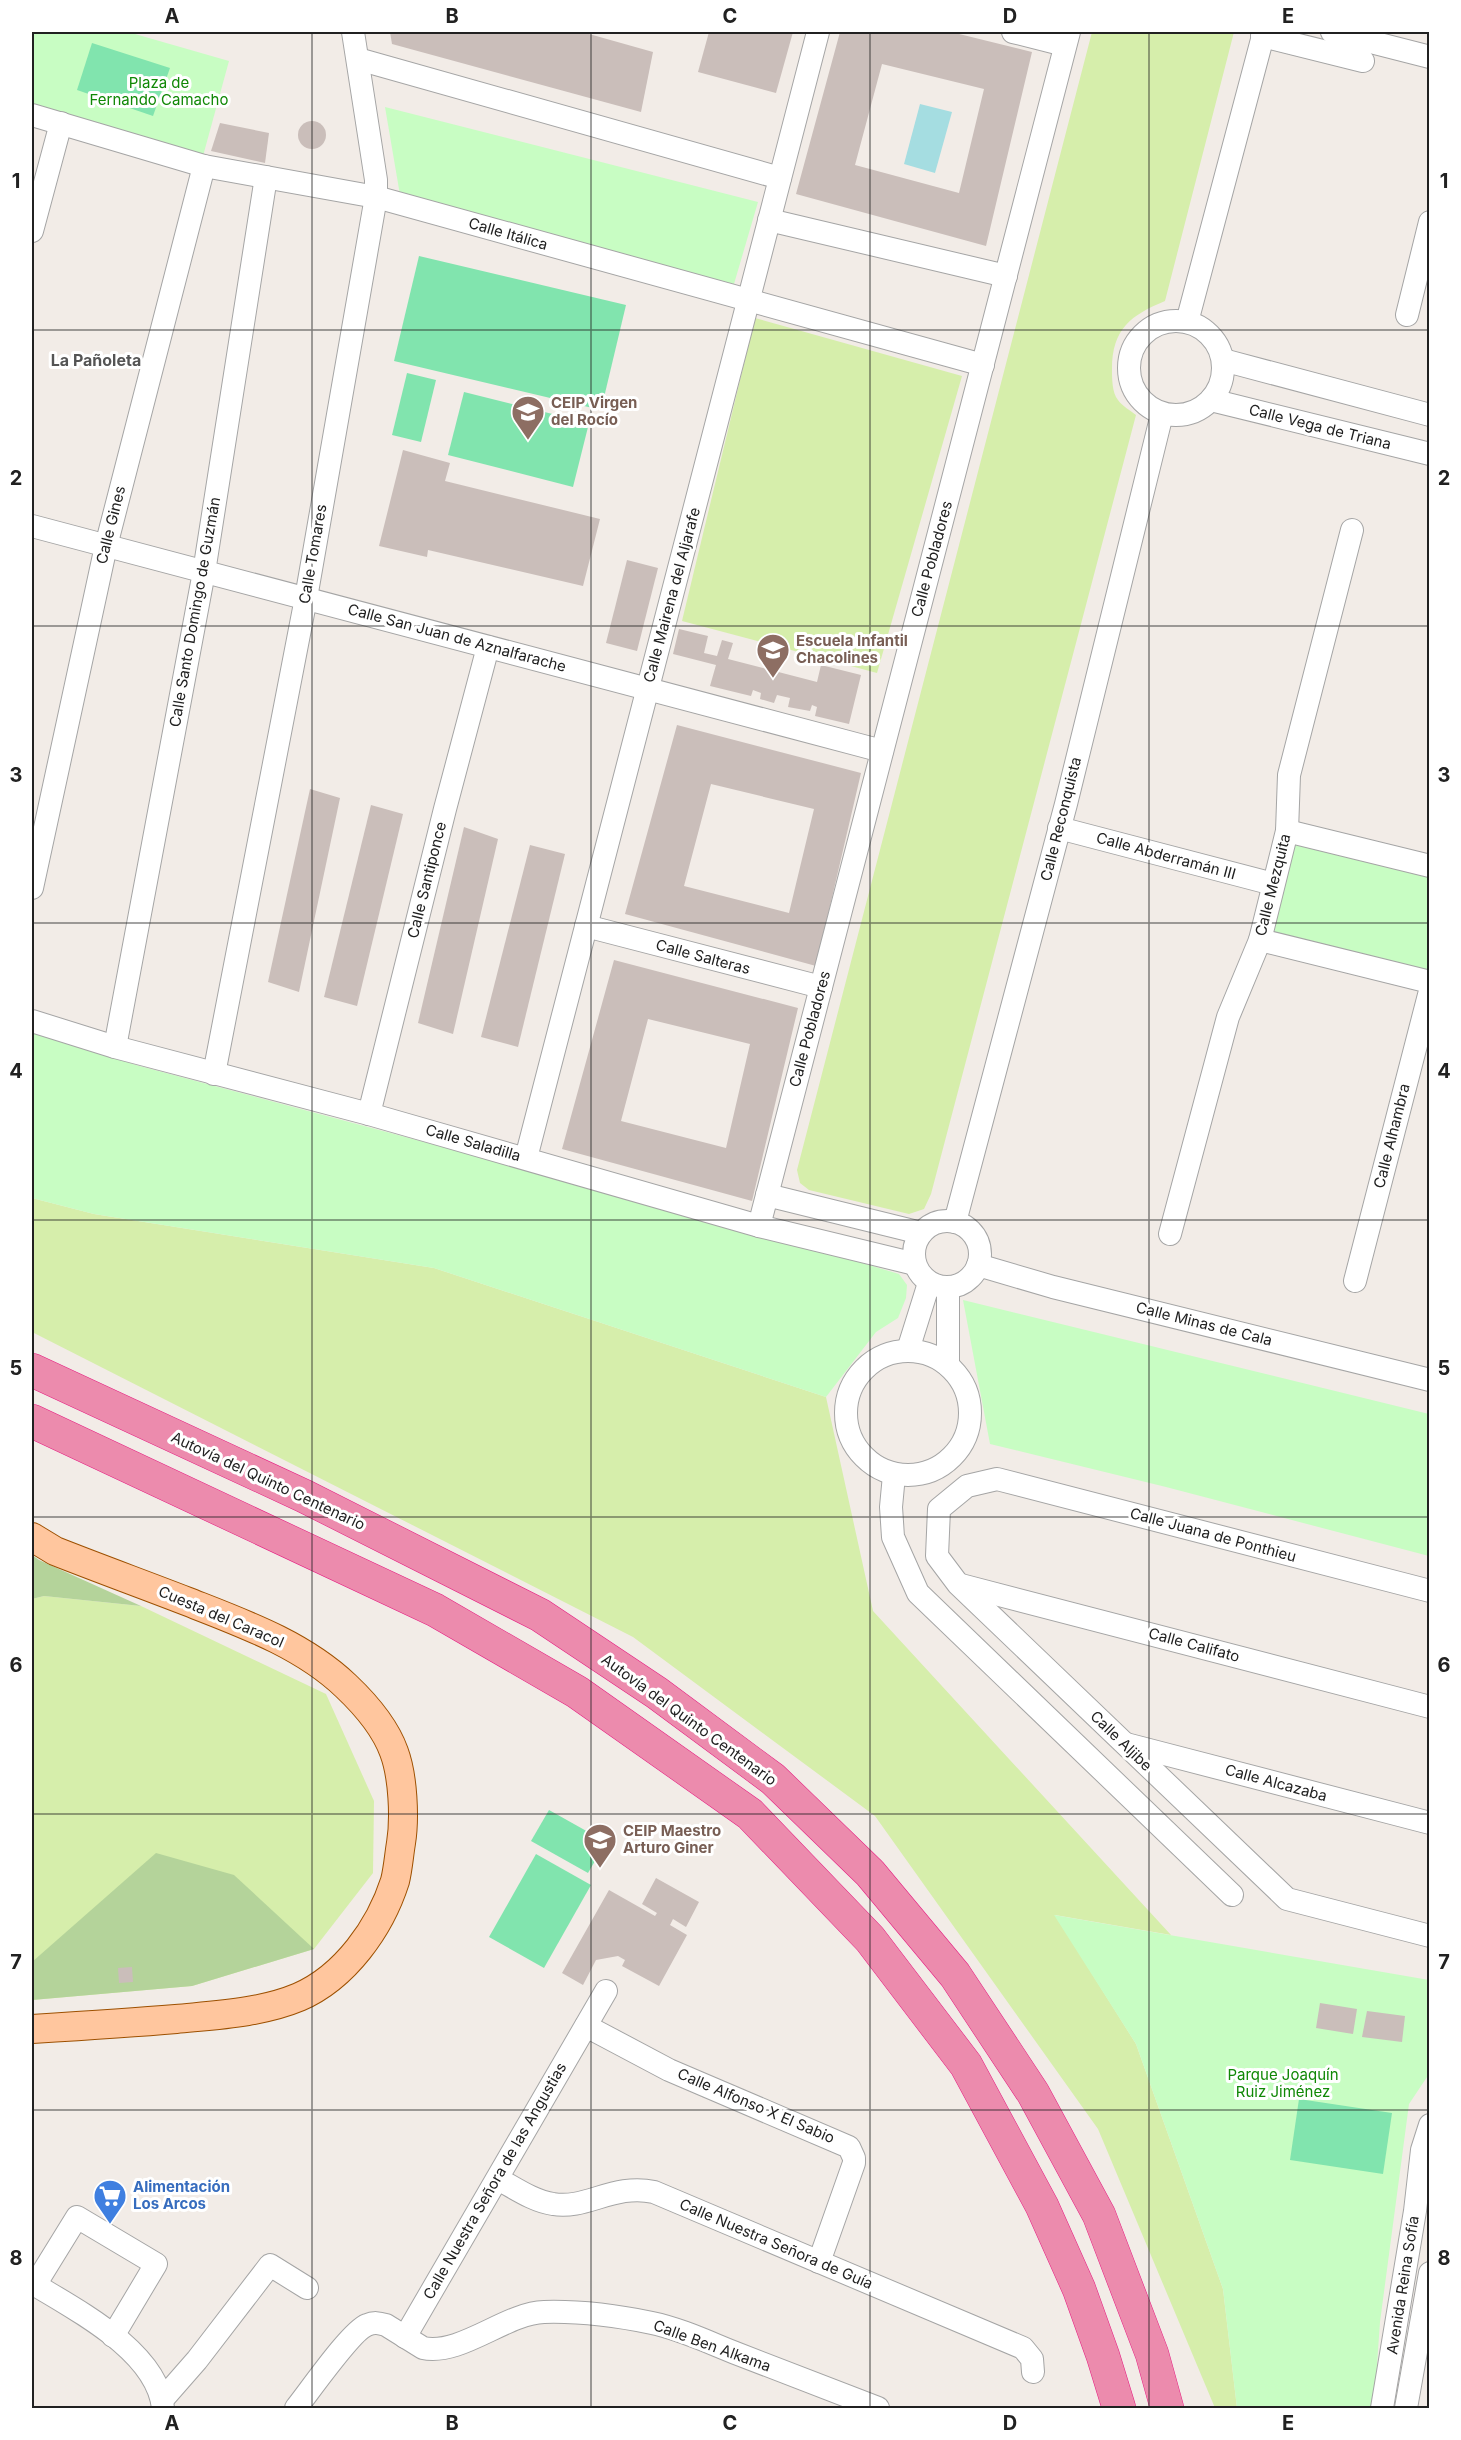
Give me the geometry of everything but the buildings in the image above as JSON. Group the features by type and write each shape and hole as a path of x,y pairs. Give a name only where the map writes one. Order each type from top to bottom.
{"highway":[{"name":"Autovía del Quinto Centenario","path":"32,1370 304,1496 540,1615 657,1692 773,1779 870,1873 948,1967 1032,2093 1099,2215 1152,2354 1167,2409"},
{"path":"32,1421 435,1610 577,1692 750,1814 870,1939 966,2065 1042,2206 1079,2289 1119,2409"}],"main road":[{"name":"Cuesta del Caracol","path":"32,1537 55,1551 250,1626 316,1662 346,1686 373,1715 394,1753 402,1796 403,1833 395,1881 377,1923 350,1960 326,1981 300,1996 257,2009 208,2016 32,2029"}],"street":[{"name":"Calle Tomares","path":"214,1074 306,597 376,197 376,180 353,32"},
{"name":"Calle Mairena del Aljarafe","path":"526,1158 818,32"},
{"path":"1013,32 1067,38"},
{"path":"1332,32 1430,57"},
{"path":"1187,322 1263,34 1363,61"},
{"name":"Calle Pobladores","path":"759,1226 1067,38"},
{"path":"358,59 780,178"},
{"name":"Calle Itálica","path":"32,115 204,166 376,197 983,364"},
{"path":"32,231 61,123"},
{"name":"Calle Gines","path":"32,888 106,546 204,166"},
{"name":"Calle Santo Domingo de Guzmán","path":"115,1047 204,572 266,177"},
{"path":"769,220 1006,276"},
{"path":"1407,315 1430,222"},
{"path":"1176,321 1187,322 1206,332 1214,340 1222,360 1222,382 1211,400 1203,408 1183,415 1162,414 1151,409 1136,394 1129,373 1132,351 1145,333 1154,326 1176,321"},
{"path":"1222,360 1430,415"},
{"name":"Calle Vega de Triana","path":"1211,400 1430,454"},
{"name":"Calle Reconquista","path":"955,1222 1059,828 1162,414"},
{"name":"Calle San Juan de Aznalfarache","path":"32,526 882,751"},
{"name":"Calle Mezquita","path":"1170,1234 1228,1017 1260,940 1287,831 1289,775 1352,530"},
{"name":"Calle Santiponce","path":"369,1114 488,647"},
{"name":"Calle Abderramán III","path":"1059,828 1273,884"},
{"path":"1287,831 1430,866"},
{"name":"Calle Salteras","path":"586,926 821,987"},
{"path":"1260,940 1430,982"},
{"name":"Calle Alhambra","path":"1355,1281 1430,991"},
{"name":"Calle Saladilla","path":"32,1021 115,1047 369,1114 759,1226 915,1264"},
{"path":"767,1195 921,1233"},
{"path":"955,1222 965,1226 973,1234 980,1254 978,1265 967,1281 938,1285 920,1275 913,1253 915,1242 921,1233 936,1223 955,1222"},
{"name":"Calle Minas de Cala","path":"978,1265 1053,1287 1430,1380"},
{"path":"908,1350 938,1285"},
{"path":"938,1285 948,1365"},
{"path":"908,1350 930,1354 948,1365 962,1381 969,1401 970,1421 964,1441 952,1458 935,1470 915,1476 894,1475 875,1467 860,1454 849,1437 845,1417 847,1396 856,1378 870,1363 888,1353 908,1350"},
{"path":"894,1475 891,1507 894,1537 918,1593 1232,1895"},
{"name":"Calle Aljibe","path":"997,1479 967,1486 939,1509 937,1556 958,1584 1287,1899 1430,1936"},
{"name":"Calle Juana de Ponthieu","path":"997,1479 1430,1591"},
{"name":"Calle Califato","path":"958,1584 1430,1707"},
{"name":"Calle Alcazaba","path":"1123,1744 1430,1823"},
{"name":"Calle Nuestra Señora de las Angustias","path":"405,2337 606,1991"},
{"name":"Calle Alfonso X El Sabio","path":"586,2026 669,2070 849,2146 854,2163 819,2262"},
{"name":"Avenida Reina Sofía","path":"1382,2409 1430,2125"},
{"name":"Calle Nuestra Señora de Guía","path":"498,2179 542,2202 555,2205 567,2205 627,2189 654,2192 1023,2348 1032,2359 1033,2372"},
{"path":"113,2336 156,2264 78,2217 33,2284 127,2347 151,2374 163,2404"},
{"path":"163,2404 270,2265 307,2288"},
{"name":"Avenida Reina Sofía","path":"1406,2409 1430,2273"},
{"name":"Calle Ben Alkama","path":"296,2409 362,2328 379,2323 423,2348 441,2348 538,2312 652,2323 701,2339 878,2409"}],"green space":[{"name":"Plaza de Fernando Camacho","path":"32,32 128,32 229,61 203,156 32,105"},
{"path":"1092,32 1234,32 1165,301 1133,318 1126,325 1116,343 1112,369 1115,393 1118,400 1136,415 931,1194 924,1209 909,1214 809,1190 800,1183 797,1170"},
{"path":"92,43 170,68 153,116 77,90"},
{"path":"385,107 758,202 734,284 400,195"},
{"path":"419,256 626,305 601,410 394,361"},
{"path":"755,318 962,376 877,673 682,621"},
{"path":"407,373 436,380 421,442 392,435"},
{"path":"464,392 589,423 573,487 448,455"},
{"path":"1293,840 1429,874 1428,973 1270,934"},
{"path":"32,1029 136,1065 745,1228 899,1274 907,1285 906,1298 898,1318 876,1332 826,1397 434,1268 94,1214 32,1198"},
{"path":"32,1198 94,1214 434,1268 826,1397 873,1611 1171,1935 1055,1915 1136,2044 1223,2289 1237,2408 1215,2408 1098,2129 875,1816 633,1637 32,1332"},
{"path":"963,1300 1429,1414 1429,1556 1166,1487 990,1444"},
{"path":"32,1555 141,1606 44,1596 32,1599"},
{"path":"44,1596 141,1606 326,1694 374,1801 373,1873 314,1949 192,1986 32,2000 32,1599"},
{"path":"549,1810 606,1842 588,1873 531,1841"},
{"path":"156,1853 234,1875 314,1949 192,1986 32,2000 32,1962"},
{"path":"536,1854 591,1885 544,1968 489,1937"},
{"name":"Parque Joaquín Ruiz Jiménez","path":"1054,1915 1429,1980 1429,2074 1409,2104 1380,2322 1374,2408 1237,2408 1223,2289 1136,2044"},
{"path":"1299,2099 1392,2113 1383,2174 1290,2160"}],"water":[{"path":"920,104 952,112 935,173 904,164"}],"place":[{"name":"CEIP Virgen del Rocío","path":"528,441"},
{"name":"Escuela Infantil Chacolines","path":"773,679"},
{"name":"CEIP Maestro Arturo Giner","path":"600,1869"},
{"name":"Alimentación Los Arcos","path":"110,2225"}],"district":[{"name":"La Pañoleta","path":"96,360"}]}
